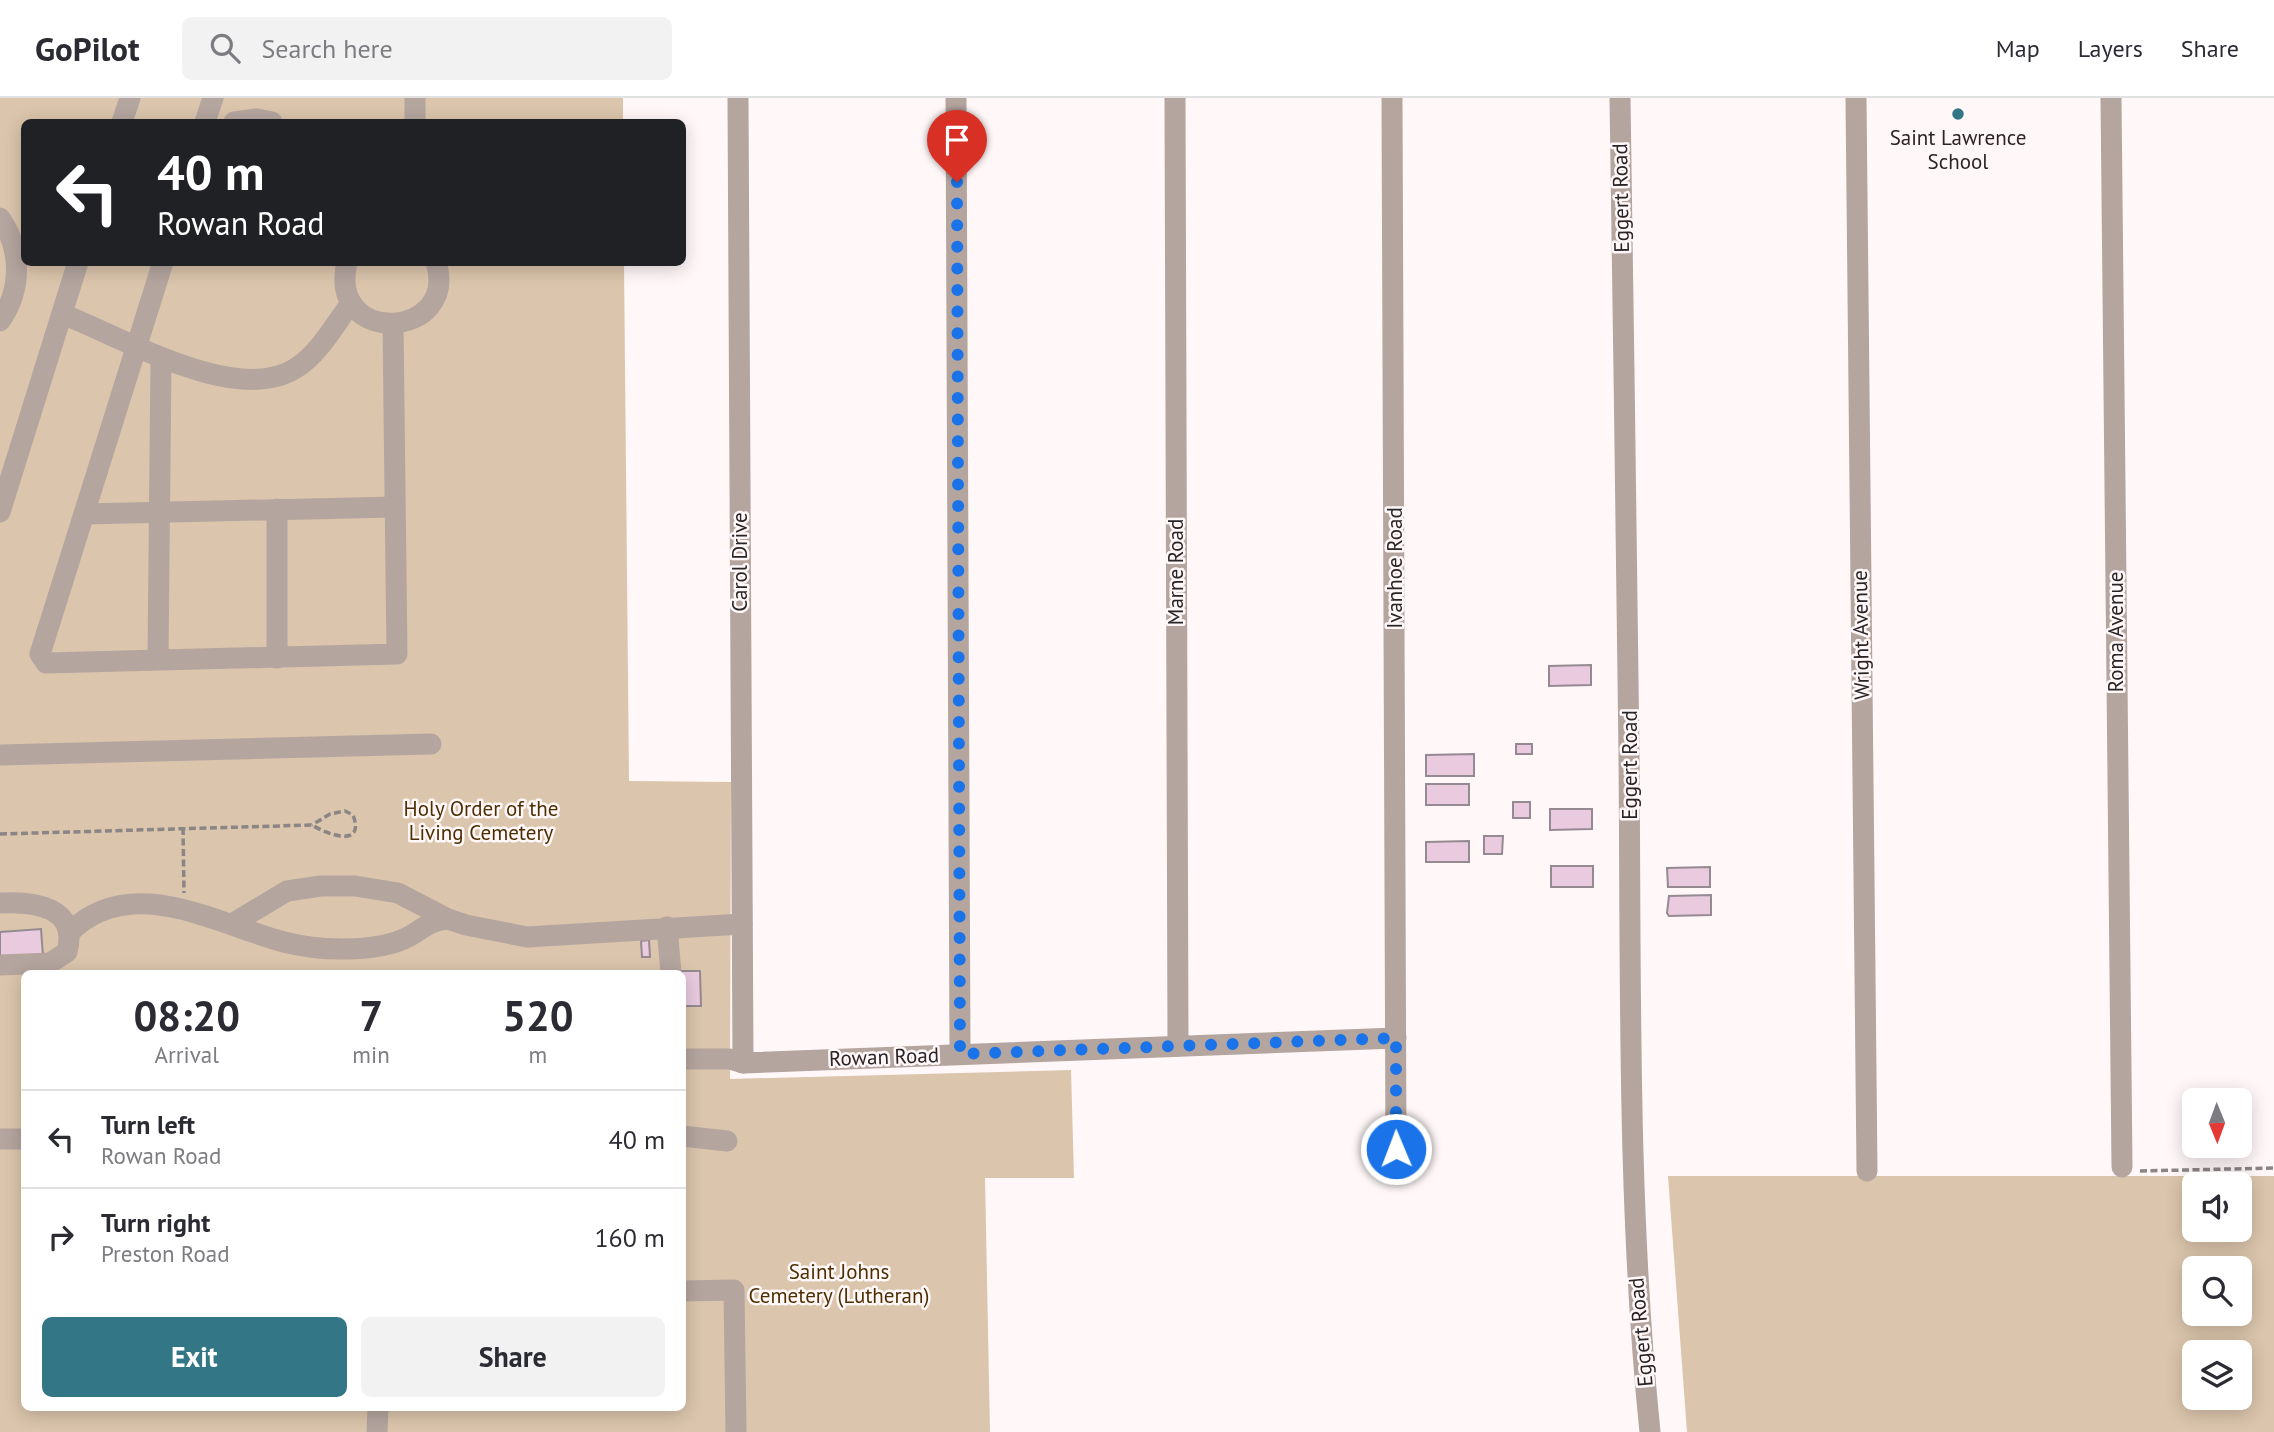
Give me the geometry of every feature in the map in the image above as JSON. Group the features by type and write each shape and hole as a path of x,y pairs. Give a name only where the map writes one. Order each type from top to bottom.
{"street":[{"path":"123,119 130,98"},
{"path":"206,119 213,98"},
{"path":"415,98 415,119"},
{"name":"Carol Drive","path":"738,98 743,1063"},
{"path":"956,98 960,1054"},
{"name":"Marne Road","path":"1175,98 1178,1046"},
{"name":"Ivanhoe Road","path":"1392,98 1396,1149"},
{"name":"Eggert Road","path":"1620,98 1629,698 1632,1142 1635,1266 1650,1432"},
{"name":"Wright Avenue","path":"1856,98 1867,1171"},
{"name":"Roma Avenue","path":"2111,98 2122,1167"},
{"path":"0,218 14,247 17,269 15,290 0,321"},
{"path":"0,512 77,266"},
{"path":"162,266 40,657 46,663 397,654 393,325"},
{"path":"347,266 345,282 352,303 369,319 393,325 412,321 428,309 437,292 437,266"},
{"path":"62,314 161,359 237,379 259,380 279,377 298,368 352,303"},
{"path":"159,659 161,359"},
{"path":"84,514 394,507"},
{"path":"277,509 277,658"},
{"path":"0,755 431,744"},
{"path":"232,923 287,891 338,886 388,890 448,919 496,932 536,937 742,924"},
{"path":"0,903 47,908 56,912 69,933 67,952 56,961 44,964 0,965"},
{"path":"417,903 421,918 419,928"},
{"path":"69,933 84,919 108,909 143,904 181,907 307,947 344,949 388,945 412,935 419,928 434,921 448,919"},
{"path":"258,908 260,934"},
{"path":"667,927 671,970"},
{"name":"Rowan Road","path":"686,1059 730,1059 743,1063 1396,1038"},
{"path":"686,1136 727,1141"},
{"path":"0,1139 21,1139"},
{"path":"686,1291 734,1290 736,1432"},
{"path":"377,1432 378,1411"}],"path":[{"path":"0,834 312,825 335,836 346,837 353,833 356,825 353,815 345,811 330,814 312,825"},
{"path":"181,907 184,891 183,828"},
{"path":"2122,1167 2122,1171 2274,1168"}],"green space":[{"path":"0,98 623,98 623,119 21,119 21,266 624,266 629,781 731,782 730,1079 1071,1070 1074,1178 985,1178 990,1432 0,1432"},
{"path":"1668,1176 2182,1176 2182,1242 2252,1242 2252,1176 2274,1176 2274,1432 1687,1432"}],"building":[{"path":"1591,665 1591,685 1549,686 1549,666"},
{"path":"1516,744 1532,744 1532,754 1516,754"},
{"path":"1474,754 1474,776 1426,776 1426,755"},
{"path":"1426,784 1469,784 1469,805 1426,805"},
{"path":"1513,802 1530,802 1530,818 1513,818"},
{"path":"1550,809 1592,809 1592,829 1550,830"},
{"path":"1484,836 1503,836 1502,854 1484,854"},
{"path":"1469,841 1469,862 1426,862 1426,842"},
{"path":"1551,866 1593,866 1593,887 1551,887"},
{"path":"1710,867 1710,887 1668,887 1667,868"},
{"path":"1711,895 1711,915 1669,916 1667,913 1669,896"},
{"path":"41,929 43,956 0,960 0,932"},
{"path":"649,940 650,957 642,957 641,941"},
{"path":"686,971 700,971 701,1006 686,1006"}],"place":[{"name":"Saint Lawrence School","path":"1958,114"}],"route":[{"path":"957,182 960,1054 1396,1038 1396,1149"}],"park label":[{"name":"Holy Order of the Living Cemetery","path":"481,821"},
{"name":"Saint Johns Cemetery (Lutheran)","path":"839,1284"}]}
